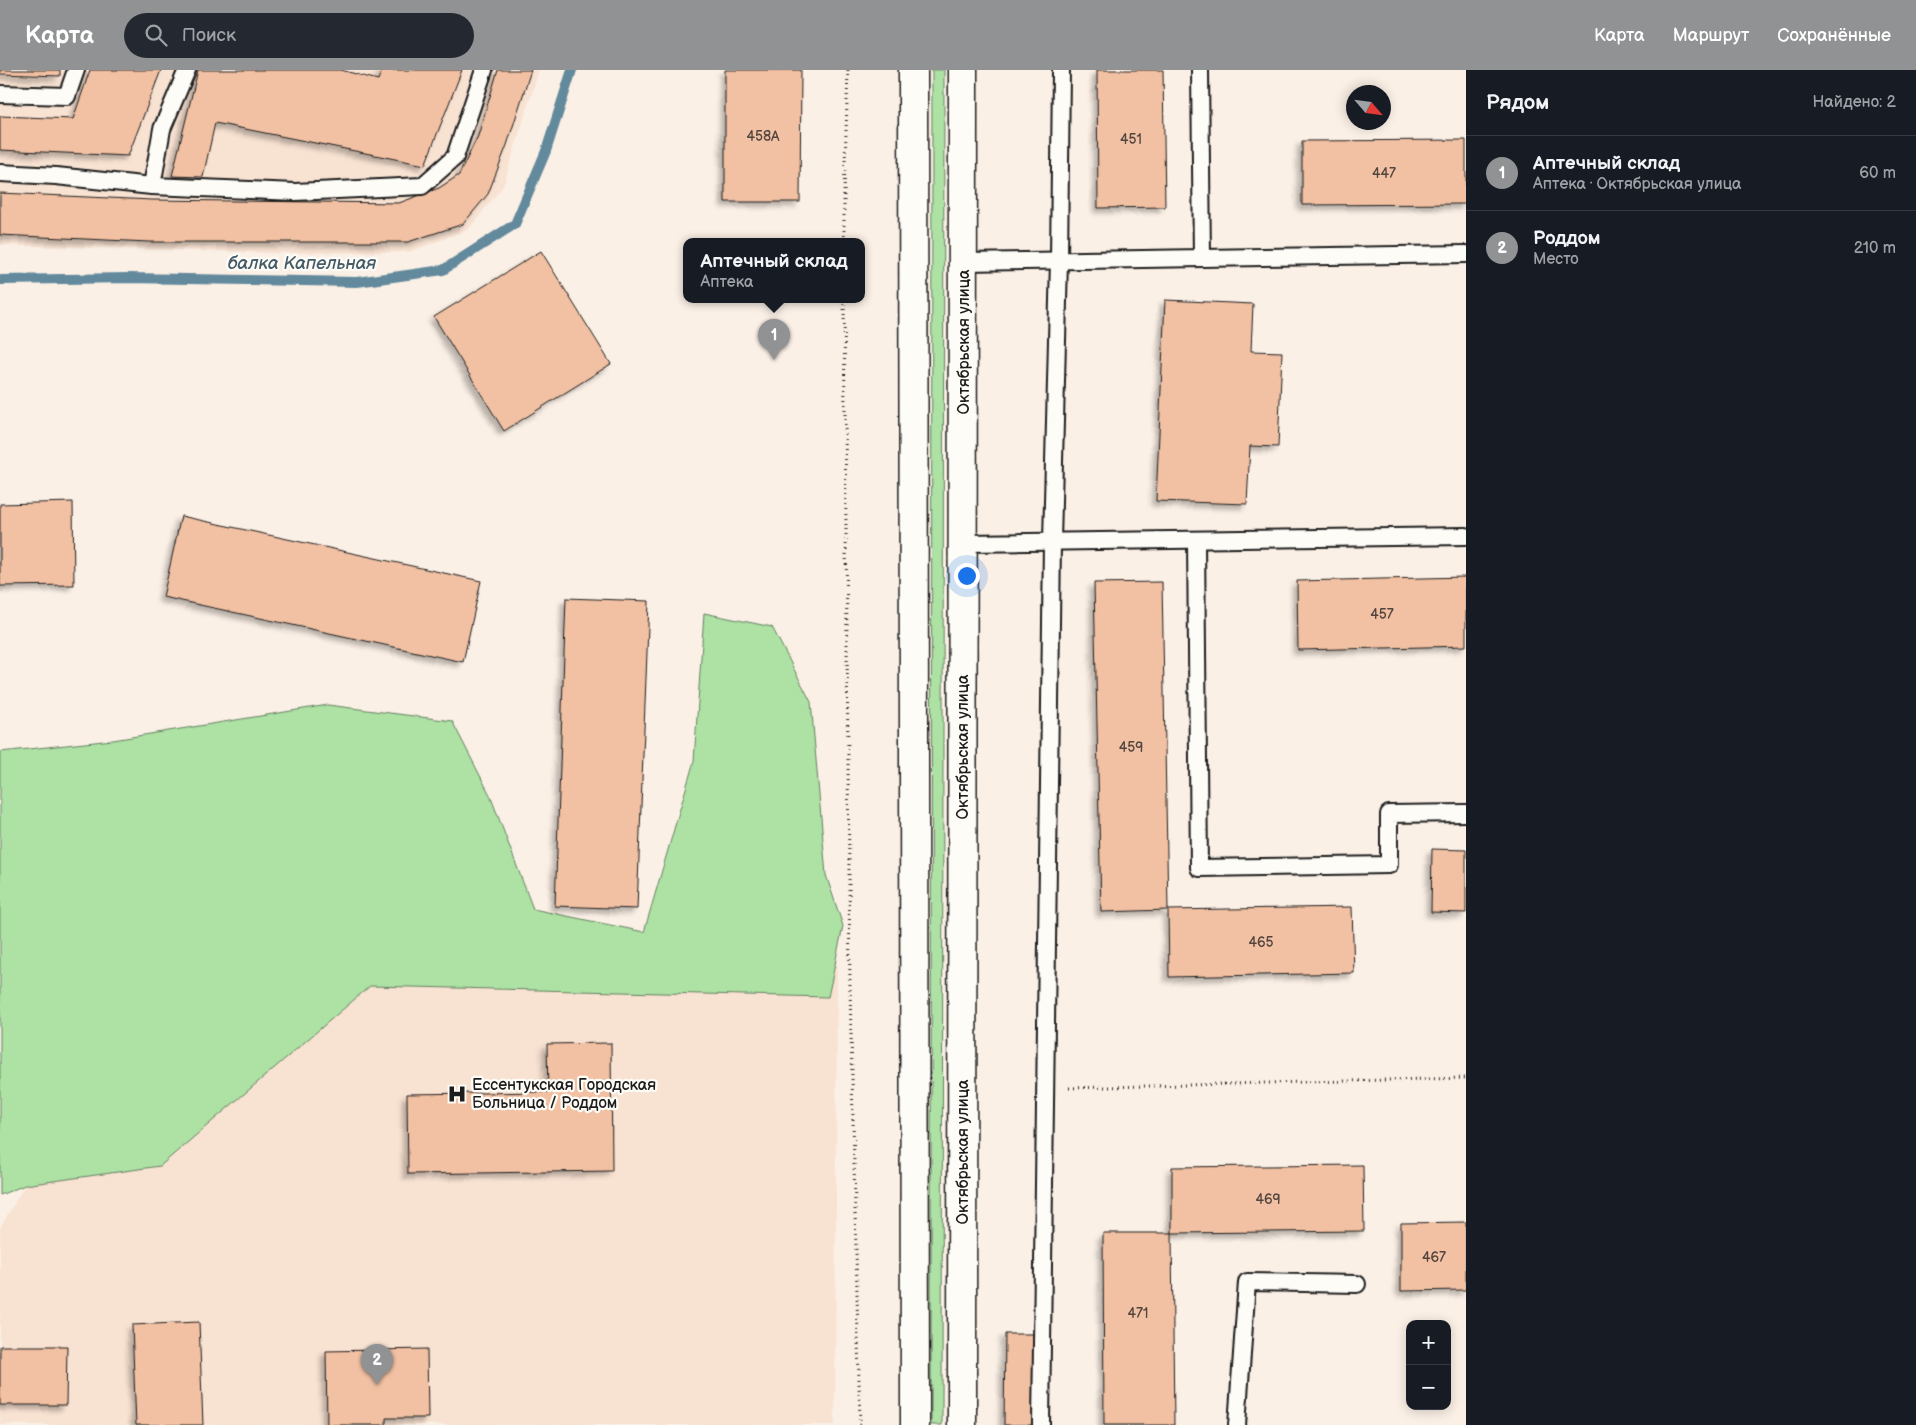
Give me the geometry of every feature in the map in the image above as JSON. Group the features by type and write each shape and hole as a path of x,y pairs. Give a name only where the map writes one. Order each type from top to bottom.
{"main road":[{"path":"912,70 915,1425"},
{"name":"Октябрьская улица","path":"962,1425 964,70"}],"lane":[{"path":"0,94 67,96 76,70"},
{"path":"152,186 162,129 187,70"},
{"path":"0,173 56,176 152,186 295,192 422,186 455,157 484,70"},
{"path":"1041,1425 1052,542 1059,260 1061,70"},
{"path":"1200,70 1202,258"},
{"path":"965,262 1466,254"},
{"path":"963,543 1466,536"},
{"path":"1196,540 1199,868 1389,865 1389,814 1466,813"},
{"path":"1237,1425 1247,1282 1357,1284"}],"path":[{"path":"844,238 848,70"},
{"path":"844,303 850,988 860,1425"},
{"path":"1045,1088 1466,1078"}],"shaded area":[{"path":"0,70 539,70 503,186 469,229 409,252 276,253 0,245"},
{"name":"Ессентукская Городская Больница / Роддом","path":"160,951 837,959 835,1425 0,1425 0,1228"}],"green space":[{"path":"932,70 944,70 942,1425 931,1425"},
{"path":"704,613 772,627 811,702 826,875 843,926 828,997 370,986 160,1166 25,1185 0,1195 0,752 113,740 328,705 452,721 490,795 533,909 644,932 694,761"}],"building":[{"path":"0,70 60,70 60,76 0,74"},
{"path":"90,70 161,70 128,156 0,150 0,116 73,119"},
{"path":"198,70 341,70 378,80 382,70 462,70 425,165 215,123 203,177 172,176"},
{"path":"498,70 531,70 507,145 488,194 463,224 408,242 149,242 0,235 0,193 152,200 399,203 439,188 459,175 478,136"},
{"path":"725,70 801,70 800,202 725,202"},
{"path":"1097,70 1163,70 1165,207 1098,208"},
{"path":"1466,140 1466,204 1302,205 1302,141"},
{"path":"541,251 611,364 504,431 434,317"},
{"path":"1165,300 1253,304 1251,351 1282,352 1278,447 1250,446 1247,504 1156,501"},
{"path":"73,502 74,585 0,586 0,504"},
{"path":"181,516 481,581 463,662 163,597"},
{"path":"1466,577 1466,646 1298,650 1297,581"},
{"path":"1162,582 1168,910 1101,912 1094,583"},
{"path":"566,598 649,601 637,909 555,906"},
{"path":"1432,849 1466,850 1466,913 1431,912"},
{"path":"1352,907 1354,973 1169,977 1168,910"},
{"path":"611,1043 612,1171 408,1174 407,1094 548,1092 547,1044"},
{"path":"1363,1165 1364,1231 1172,1233 1172,1167"},
{"path":"1466,1222 1466,1290 1401,1291 1401,1223"},
{"path":"1103,1233 1172,1233 1174,1425 1104,1425"},
{"path":"199,1322 203,1425 136,1425 132,1325"},
{"path":"1005,1334 1035,1334 1035,1425 1004,1425"},
{"path":"0,1346 67,1346 66,1405 0,1405"},
{"path":"427,1349 428,1418 386,1418 386,1425 327,1425 326,1351"}],"waterway":[{"name":"балка Капельная","path":"0,280 128,278 357,282 443,270 515,224 546,151 572,70"}],"place":[{"name":"Аптечный склад","path":"774,360"},
{"name":"Ессентукская Городская Больница / Роддом","path":"457,1094"},
{"name":"Роддом","path":"377,1385"}]}
